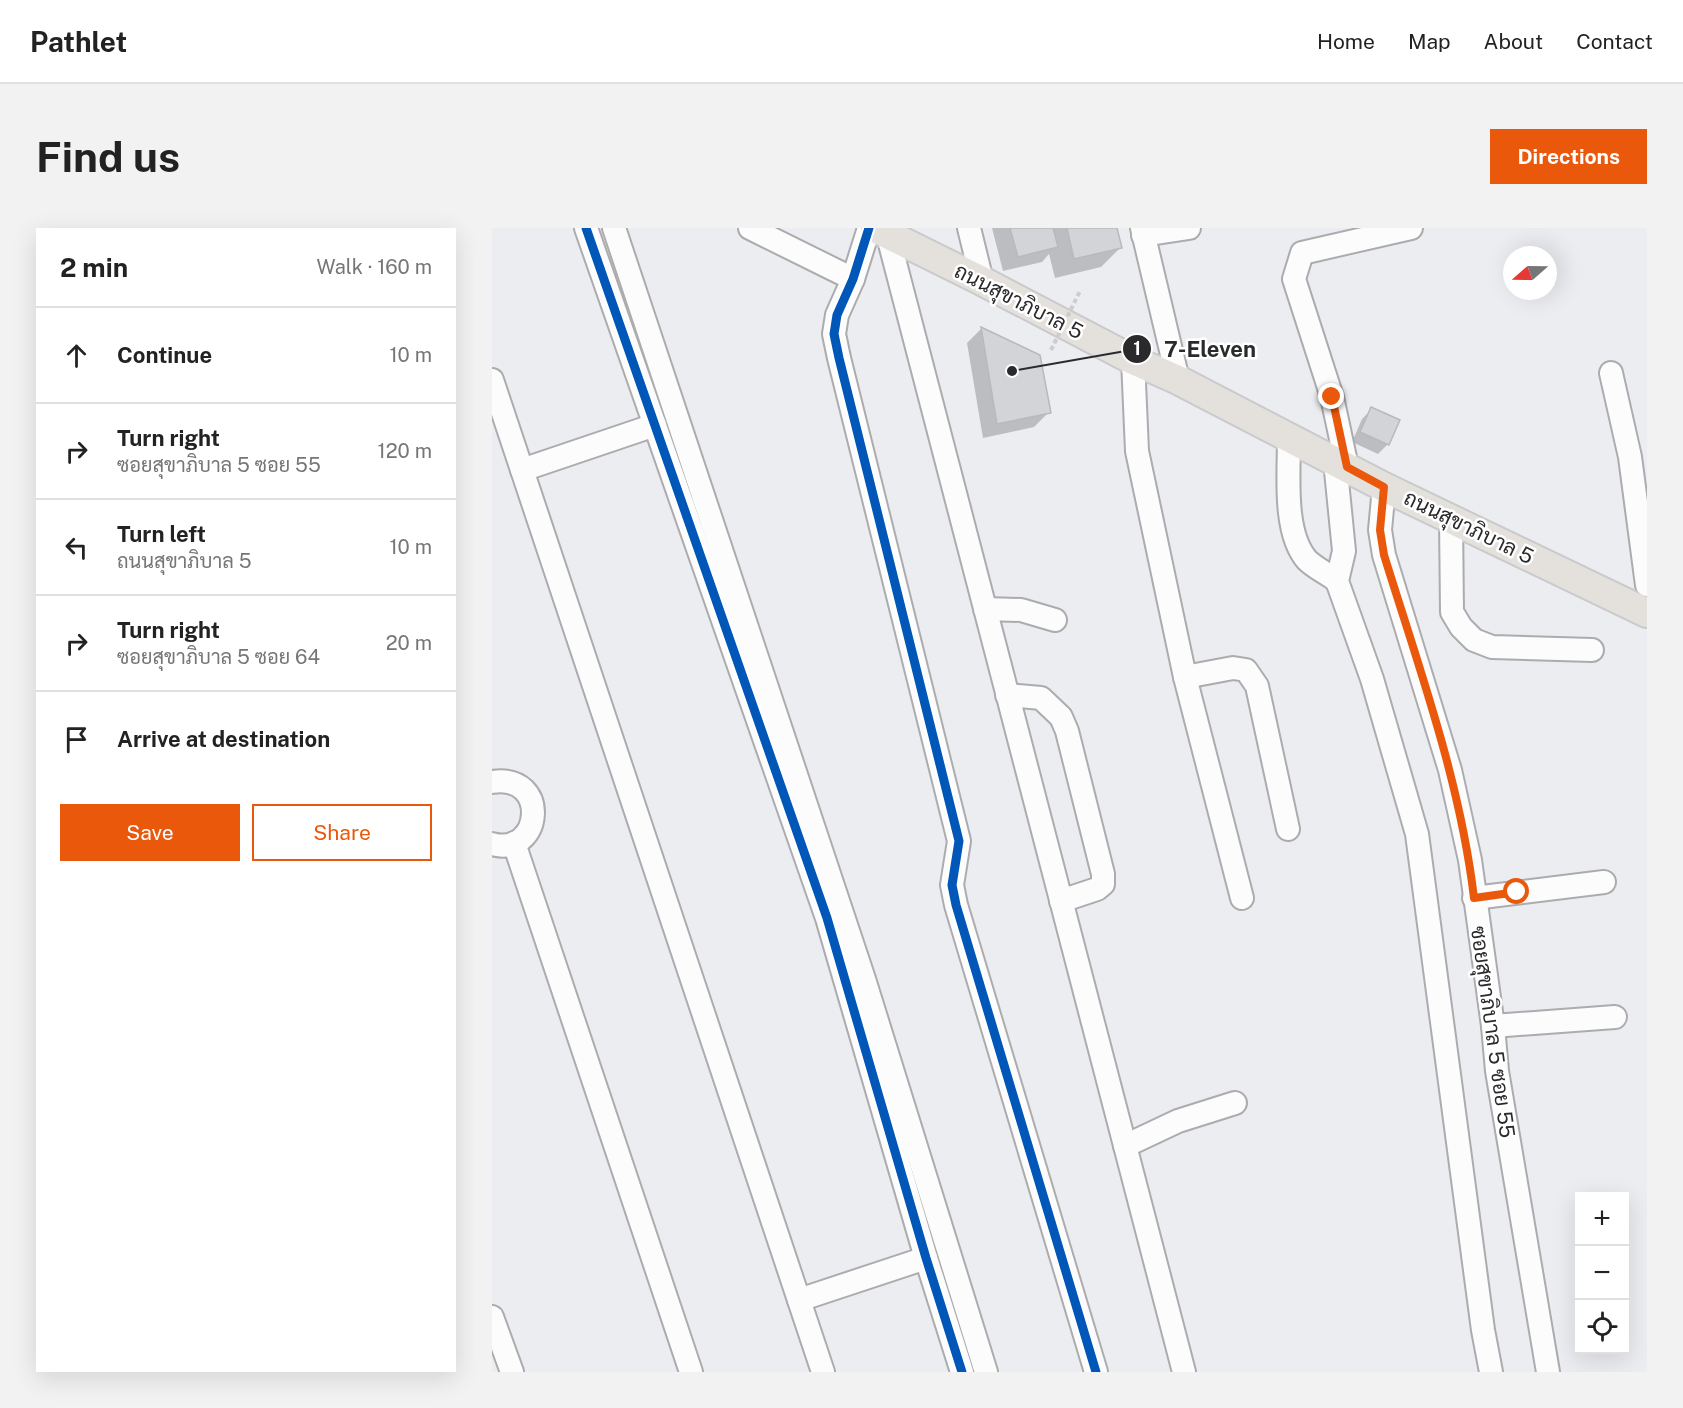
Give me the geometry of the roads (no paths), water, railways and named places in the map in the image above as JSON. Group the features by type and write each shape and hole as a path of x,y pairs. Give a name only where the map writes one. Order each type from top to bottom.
{"main road":[{"name":"ถนนสุขาภิบาล 5","path":"877,231 982,281 1384,487 1647,613"}],"street":[{"path":"586,228 827,918 926,1258 962,1372"},
{"path":"614,228 864,979 986,1372"},
{"path":"750,228 853,279"},
{"path":"969,228 982,281"},
{"path":"1178,380 1143,231 1189,228"},
{"path":"1411,228 1302,253 1293,279 1332,397 1341,464 1344,551 1337,581 1372,679 1417,834 1483,1330 1491,1372"},
{"path":"877,231 837,315 834,334 959,841 952,885 956,905 1096,1372"},
{"path":"877,231 985,609 1184,1372"},
{"path":"1133,360 1137,452 1185,677 1242,898"},
{"path":"1611,373 1630,457 1647,585"},
{"path":"492,380 824,1372"},
{"path":"522,470 655,425"},
{"path":"1289,439 1290,518 1298,547 1308,561 1337,581"},
{"name":"ซอยสุขาภิบาล 5 ซอย 55","path":"1384,487 1380,530 1384,555 1450,770 1470,860 1497,1071 1548,1372"},
{"path":"1451,518 1452,612 1461,627 1474,640 1492,647 1592,650"},
{"path":"985,609 1021,610 1055,620"},
{"path":"1185,677 1233,668 1246,670 1257,686 1288,828"},
{"path":"1007,695 1041,698 1061,717 1067,731 1103,874 1103,884 1097,889 1061,901"},
{"path":"492,781 514,783 530,797 533,807 530,829 524,837 503,843 691,1372"},
{"path":"1474,898 1604,882"},
{"path":"1493,1026 1616,1017"},
{"path":"1125,1146 1178,1121 1235,1102"},
{"path":"799,1300 926,1258"},
{"path":"492,1317 512,1372"}],"place":[{"name":"7-Eleven","path":"1012,371"}]}
